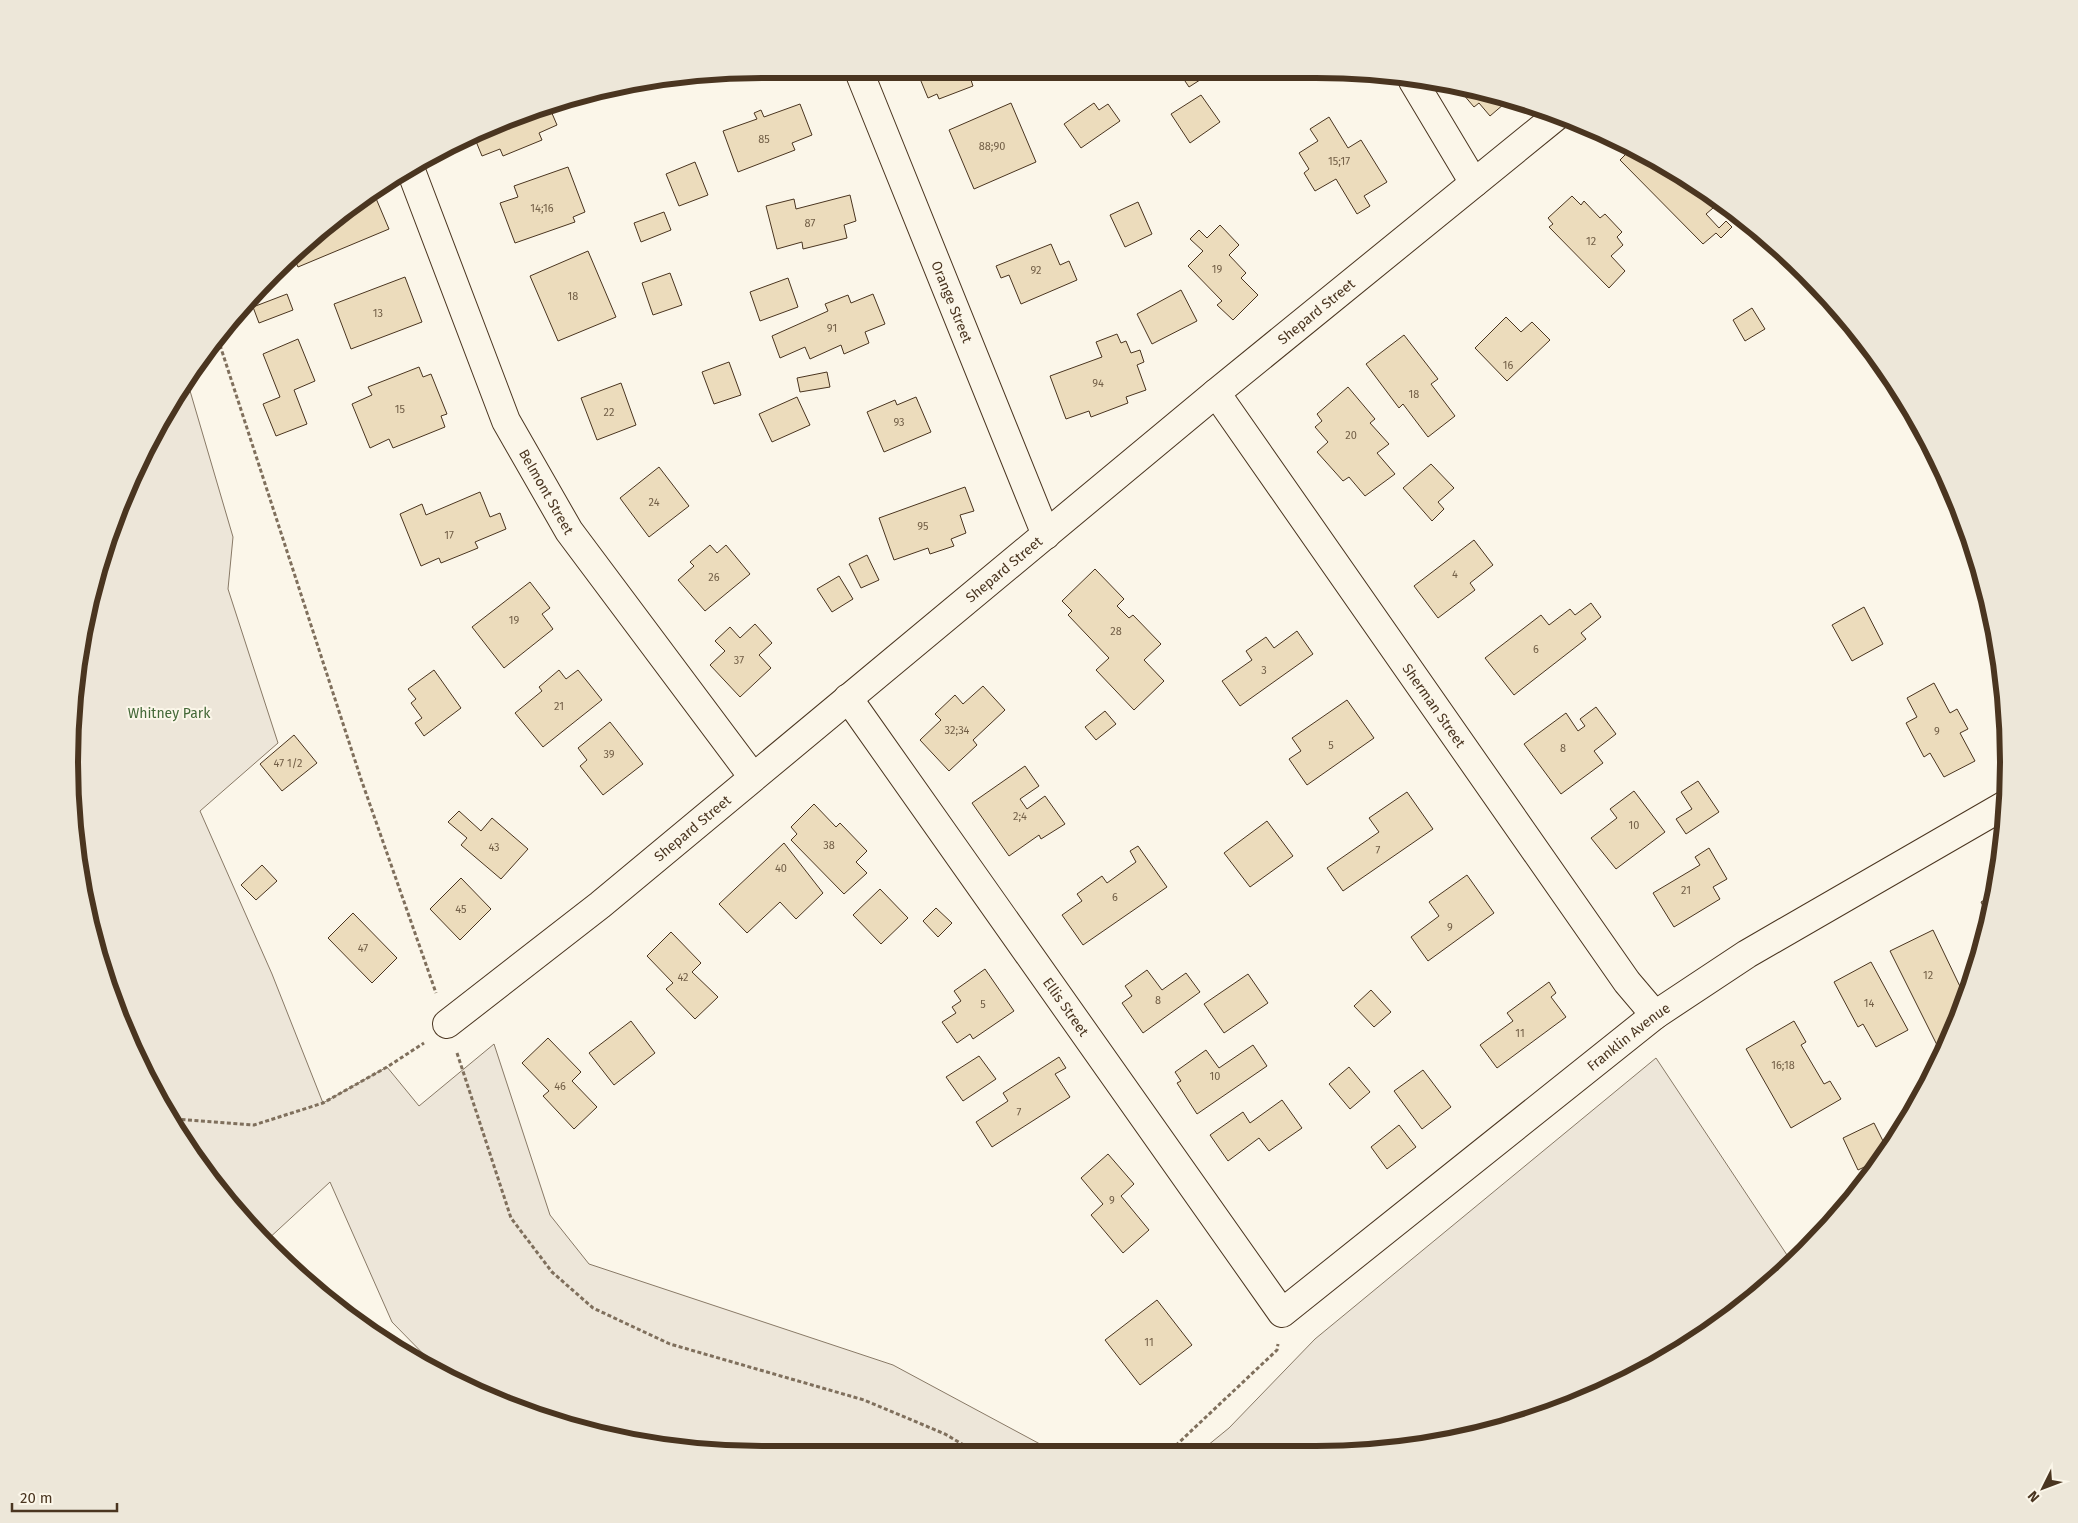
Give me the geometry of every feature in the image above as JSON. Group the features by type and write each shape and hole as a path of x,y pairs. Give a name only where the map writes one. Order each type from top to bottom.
{"street":[{"name":"Orange Street","path":"862,78 1046,535"},
{"path":"1415,85 1474,183"},
{"name":"Shepard Street","path":"447,1024 600,905 1216,394 1552,120"},
{"name":"Belmont Street","path":"412,173 511,429 569,532 753,777"},
{"name":"Sherman Street","path":"1216,394 1621,974 1656,1015"},
{"name":"Ellis Street","path":"848,698 1282,1313"},
{"name":"Franklin Avenue","path":"1282,1313 1656,1015 1747,954 1999,809"}],"path":[{"path":"179,1119 254,1125 323,1103 416,1050 447,1024"},
{"path":"1175,1446 1277,1350 1282,1313"}],"green space":[{"name":"Whitney Park","path":"189,387 233,537 228,589 278,743 200,811 272,974 323,1103 387,1067 419,1106 494,1044 550,1215 589,1264 893,1365 1044,1446 762,1446 717,1444 672,1440 628,1432 584,1422 542,1409 459,1375 428,1359 392,1322 330,1182 270,1237 219,1178 169,1104 148,1064 130,1023 101,939 83,851 79,806 79,717 83,672 101,584 114,542 148,459 169,419"},
{"path":"1656,1058 1788,1256 1733,1304 1697,1330 1658,1354 1619,1375 1536,1409 1494,1422 1406,1440 1316,1446 1207,1446 1229,1428 1315,1339"}],"building":[{"path":"920,78 970,78 973,86 939,99 937,94 928,98"},
{"path":"1183,78 1203,78 1189,87"},
{"path":"1463,94 1504,104 1490,116 1479,103 1474,107"},
{"path":"1201,95 1220,122 1190,143 1171,114"},
{"path":"1011,103 1036,162 974,189 949,130"},
{"path":"1094,103 1099,110 1108,104 1120,121 1081,148 1064,124"},
{"path":"800,104 812,135 792,143 795,150 738,172 723,131 757,119 754,113 761,110 764,117"},
{"path":"551,111 557,125 539,133 542,140 503,156 500,149 482,156 476,141"},
{"path":"1329,117 1348,148 1361,140 1387,182 1364,196 1370,206 1357,214 1336,179 1315,191 1304,173 1309,169 1299,153 1318,141 1310,129"},
{"path":"1628,152 1659,169 1702,197 1713,208 1706,214 1719,228 1726,221 1732,227 1721,238 1716,233 1703,244 1620,160"},
{"path":"695,162 708,195 679,206 666,174"},
{"path":"568,167 585,212 573,217 575,222 515,243 500,203 518,197 514,186"},
{"path":"850,195 856,221 844,225 847,238 803,249 802,242 777,249 766,206 794,199 796,209"},
{"path":"1572,196 1581,205 1584,201 1600,218 1605,214 1622,232 1617,237 1623,245 1611,256 1625,271 1609,288 1549,227 1553,224 1548,218"},
{"path":"375,197 389,229 298,267 296,262 311,247"},
{"path":"1138,202 1152,234 1125,247 1110,215"},
{"path":"664,212 671,230 641,242 634,223"},
{"path":"1220,225 1239,245 1229,255 1246,273 1241,278 1258,295 1233,320 1217,305 1222,301 1188,266 1203,251 1190,239 1199,230 1207,238"},
{"path":"1051,244 1060,265 1069,261 1077,280 1021,304 1009,275 1001,278 996,266"},
{"path":"588,251 616,317 558,341 530,276"},
{"path":"670,273 682,305 653,315 642,283"},
{"path":"405,277 422,322 351,349 334,304"},
{"path":"788,278 798,307 760,321 750,292"},
{"path":"1181,290 1197,321 1152,344 1137,314"},
{"path":"287,294 293,310 259,323 253,307"},
{"path":"873,294 885,324 865,332 869,343 844,354 841,345 810,359 805,347 780,358 772,336 828,311 825,304 848,295 851,303"},
{"path":"1752,308 1765,329 1745,341 1733,320"},
{"path":"1506,317 1521,332 1532,322 1550,340 1507,381 1475,348"},
{"path":"1117,334 1121,343 1126,341 1131,353 1140,350 1144,362 1137,365 1146,390 1126,397 1128,403 1091,417 1089,411 1066,419 1050,376 1102,357 1096,342"},
{"path":"1404,335 1438,379 1431,384 1455,416 1428,437 1403,404 1399,408 1366,364"},
{"path":"298,339 315,381 294,390 307,424 276,436 263,404 280,397 263,354"},
{"path":"729,362 741,395 714,404 702,372"},
{"path":"419,367 423,377 431,374 447,414 441,416 445,427 393,448 389,439 370,448 352,404 372,395 368,387"},
{"path":"827,372 830,387 800,392 797,378"},
{"path":"621,383 636,425 597,440 581,398"},
{"path":"1348,387 1375,419 1370,423 1389,444 1377,453 1395,474 1365,496 1349,477 1343,481 1317,452 1328,442 1315,427 1322,421 1317,414"},
{"path":"797,397 810,425 772,442 759,414"},
{"path":"916,397 931,432 884,452 867,412 895,400 897,405"},
{"path":"1431,464 1454,488 1438,502 1444,509 1432,521 1403,488"},
{"path":"659,467 689,506 649,537 620,498"},
{"path":"965,487 974,511 960,515 966,533 951,539 954,546 930,554 928,548 894,560 879,518"},
{"path":"480,492 490,517 500,513 506,529 475,542 478,548 441,563 439,558 421,566 400,514 422,504 426,515"},
{"path":"1474,540 1493,565 1470,583 1475,590 1438,618 1414,586"},
{"path":"710,545 717,553 726,545 750,574 705,611 678,580 694,566 690,562"},
{"path":"867,555 879,580 861,588 849,564"},
{"path":"1095,569 1124,599 1117,606 1129,618 1133,615 1161,644 1144,660 1164,681 1134,710 1096,670 1109,658 1068,615 1072,611 1062,601"},
{"path":"839,576 853,599 832,612 817,589"},
{"path":"530,582 550,608 542,614 553,629 504,668 472,627"},
{"path":"1591,603 1601,617 1581,633 1586,639 1514,695 1485,658 1541,615 1549,625 1570,609 1575,615"},
{"path":"1864,607 1883,644 1852,661 1832,625"},
{"path":"755,624 772,643 759,655 771,668 740,697 710,665 725,651 715,641 730,627 740,638"},
{"path":"1297,631 1313,654 1240,706 1222,681 1252,660 1246,651 1266,637 1274,648"},
{"path":"434,670 461,708 424,736 415,723 422,718 411,703 416,699 408,689"},
{"path":"559,670 566,679 578,670 602,700 543,747 515,713 542,691 539,687"},
{"path":"1934,683 1950,713 1957,709 1968,729 1960,733 1975,761 1944,777 1930,753 1924,757 1906,723 1917,717 1907,698"},
{"path":"983,686 1005,710 973,740 977,745 949,771 920,740 941,720 935,714 955,695 963,704"},
{"path":"1347,700 1374,738 1307,785 1289,759 1301,751 1292,738"},
{"path":"1596,707 1616,734 1594,751 1603,763 1561,794 1524,744 1566,713 1578,731 1585,726 1580,719"},
{"path":"1105,711 1116,724 1096,740 1085,727"},
{"path":"610,722 643,764 603,795 580,766 587,760 578,748"},
{"path":"294,735 317,763 282,791 260,764"},
{"path":"1025,766 1039,786 1020,799 1027,809 1045,796 1065,824 1041,839 1039,835 1009,856 972,803"},
{"path":"1698,781 1719,812 1686,834 1676,819 1692,809 1681,792"},
{"path":"1634,791 1665,832 1616,869 1591,838 1617,818 1610,809"},
{"path":"1407,792 1433,829 1343,891 1327,868 1379,832 1369,818"},
{"path":"814,804 836,827 840,823 867,851 856,862 867,873 844,894 791,840 797,834 791,827"},
{"path":"459,811 481,831 492,818 528,849 501,879 461,845 467,838 448,822"},
{"path":"1267,821 1293,856 1250,887 1224,853"},
{"path":"784,843 823,893 796,919 780,902 747,933 719,904"},
{"path":"1138,846 1167,887 1083,945 1062,915 1082,901 1077,894 1102,876 1107,883 1136,862 1130,851"},
{"path":"1709,848 1727,879 1713,887 1720,899 1674,927 1653,893 1700,865 1695,857"},
{"path":"262,865 277,881 256,900 241,885"},
{"path":"1467,875 1494,913 1428,961 1411,937 1439,916 1429,902"},
{"path":"461,878 491,909 460,940 430,909"},
{"path":"880,889 908,918 881,944 853,915"},
{"path":"1986,899 1984,908 1981,902"},
{"path":"936,908 952,923 938,937 923,921"},
{"path":"353,913 397,958 372,983 328,938"},
{"path":"1933,930 1961,989 1938,1046 1890,951"},
{"path":"671,932 701,963 692,972 718,997 695,1019 666,989 673,983 647,956"},
{"path":"1871,962 1908,1030 1876,1047 1863,1024 1858,1027 1834,982"},
{"path":"985,969 1014,1011 973,1039 970,1034 957,1043 942,1022 956,1013 952,1007 961,1001 954,991"},
{"path":"1147,970 1162,990 1186,973 1200,992 1143,1033 1122,1003 1132,996 1125,986"},
{"path":"1248,974 1268,1003 1224,1033 1204,1004"},
{"path":"1549,982 1556,993 1551,997 1566,1017 1497,1068 1480,1045 1513,1021 1507,1013"},
{"path":"1371,990 1391,1012 1374,1027 1354,1006"},
{"path":"631,1021 655,1053 614,1085 589,1053"},
{"path":"1794,1021 1806,1042 1801,1045 1824,1084 1830,1081 1841,1099 1791,1128 1746,1049"},
{"path":"548,1038 581,1072 572,1081 597,1107 574,1129 543,1096 549,1091 522,1063"},
{"path":"1253,1045 1267,1066 1197,1114 1177,1083 1181,1081 1175,1072 1206,1050 1219,1068"},
{"path":"979,1056 996,1079 963,1101 946,1077"},
{"path":"1059,1057 1066,1068 1055,1074 1070,1097 992,1147 976,1122 1008,1101 1003,1093"},
{"path":"1349,1067 1370,1092 1350,1109 1329,1084"},
{"path":"1423,1070 1451,1107 1422,1129 1394,1091"},
{"path":"1282,1100 1302,1128 1269,1151 1259,1138 1228,1161 1210,1135 1243,1112 1250,1123"},
{"path":"1874,1123 1884,1143 1868,1165 1858,1170 1843,1138"},
{"path":"1399,1125 1416,1147 1387,1169 1371,1147"},
{"path":"1108,1154 1134,1184 1121,1196 1149,1230 1123,1253 1091,1215 1103,1204 1081,1178"},
{"path":"1157,1300 1192,1345 1140,1385 1105,1340"}]}
